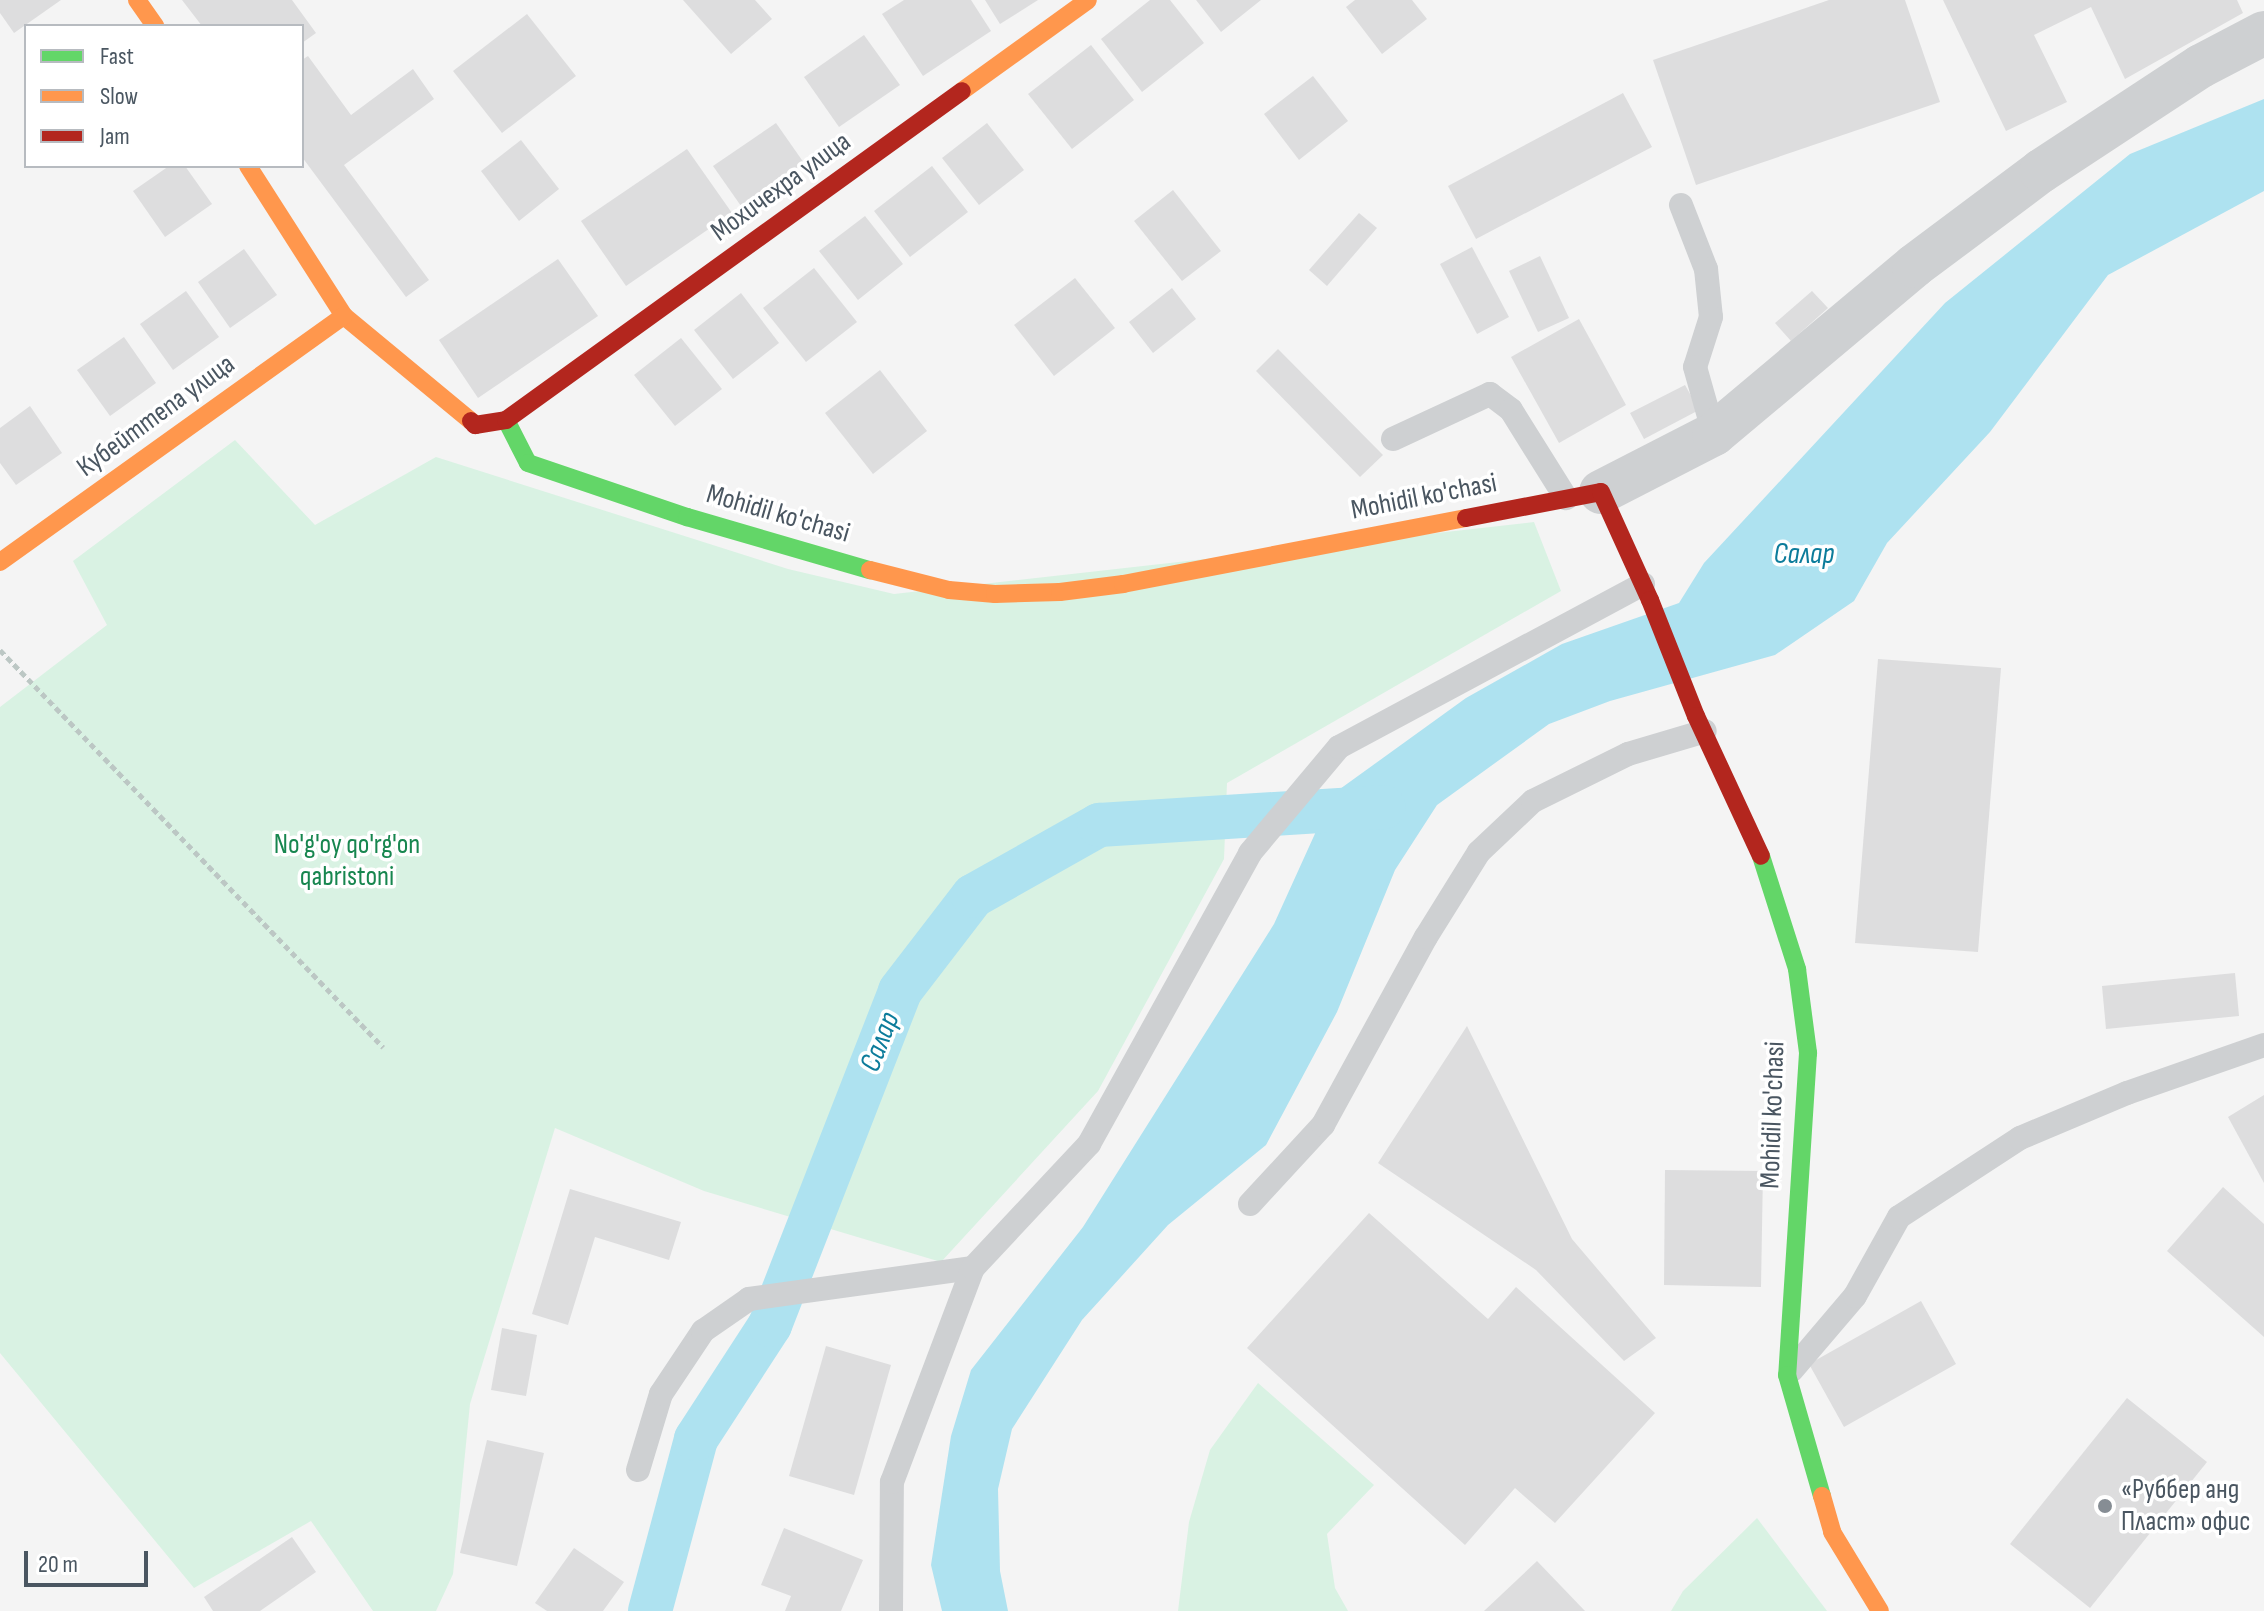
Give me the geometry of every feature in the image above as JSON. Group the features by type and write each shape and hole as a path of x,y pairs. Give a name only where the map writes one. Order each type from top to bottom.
{"street":[{"path":"137,0 154,24"},
{"name":"Мохичехра улица","path":"506,420 1088,0"},
{"path":"1583,495 1714,434 1914,266 2041,171 2201,66 2264,33"},
{"path":"249,168 344,316 475,425 506,420"},
{"name":"Кубейттепа улица","path":"0,562 344,316"},
{"name":"Mohidil ko'chasi","path":"506,420 528,463 687,517 903,579 949,590 995,594 1060,592 1123,584 1583,495 1647,592 1700,723 1766,868 1797,969 1808,1053 1787,1375 1832,1532 1880,1611"}],"lane":[{"path":"1681,205 1706,269 1711,317 1695,367 1714,434"},
{"path":"1393,439 1490,394 1511,410 1583,495"},
{"path":"891,1611 892,1482 973,1268 1089,1144 1250,853 1339,747 1647,592"},
{"path":"1250,1204 1323,1125 1426,937 1479,852 1533,801 1700,723"},
{"path":"1787,1375 1855,1296 1899,1217 2020,1138 2127,1093 2264,1045"},
{"path":"638,1470 661,1394 703,1331 749,1299 973,1268"}],"path":[{"path":"0,650 383,1047"}],"green space":[{"name":"No'g'oy qo'rg'on qabristoni","path":"235,440 315,525 436,457 788,569 894,594 1534,522 1561,591 1227,783 1224,859 1098,1091 941,1262 704,1191 555,1128 470,1404 453,1574 436,1611 373,1611 311,1521 194,1588 0,1353 0,707 107,625 73,561"},
{"path":"1258,1383 1374,1485 1327,1534 1335,1588 1348,1611 1178,1611 1189,1522 1210,1450"},
{"path":"1757,1518 1827,1611 1671,1611 1683,1591"}],"water":[{"name":"Салар","path":"2264,99 2264,191 2108,275 1990,432 1887,543 1854,601 1775,655 1610,701 1549,724 1437,805 1395,870 1337,1012 1266,1145 1168,1225 1082,1320 1012,1429 998,1489 1000,1571 1008,1611 942,1611 931,1565 951,1436 971,1370 1083,1227 1274,924 1333,794 1466,698 1562,644 1679,603 1704,563 1945,303 2130,154"}],"building":[{"path":"0,0 61,0 14,33 0,13"},
{"path":"182,0 292,0 316,33 304,42 304,24 200,24"},
{"path":"683,0 755,0 772,19 731,54"},
{"path":"904,0 971,0 991,31 923,76 882,14"},
{"path":"985,0 1038,0 1000,24"},
{"path":"1150,0 1170,0 1204,43 1142,92 1101,39"},
{"path":"1196,0 1261,0 1221,32"},
{"path":"1355,0 1412,0 1427,19 1382,54 1346,7"},
{"path":"1829,0 1905,0 1940,102 1696,185 1653,60"},
{"path":"1943,0 2237,0 2243,13 2125,79 2091,7 2034,35 2067,102 2006,131"},
{"path":"527,14 576,76 502,133 453,71"},
{"path":"864,35 900,85 839,127 804,77"},
{"path":"1091,45 1134,100 1072,149 1028,94"},
{"path":"308,56 351,115 413,69 434,99 344,165 429,280 406,297 304,160 304,59"},
{"path":"1313,76 1348,121 1299,160 1264,114"},
{"path":"1623,93 1652,147 1476,239 1448,186"},
{"path":"776,123 804,163 741,206 713,166"},
{"path":"987,123 1024,170 979,205 942,158"},
{"path":"521,140 559,189 519,221 481,171"},
{"path":"687,149 732,213 626,286 581,221"},
{"path":"932,166 968,212 910,257 874,211"},
{"path":"166,168 186,168 212,204 165,237 133,191"},
{"path":"1173,190 1221,251 1182,281 1134,221"},
{"path":"1359,213 1377,228 1327,286 1309,270"},
{"path":"865,216 903,264 858,300 819,251"},
{"path":"1472,247 1509,317 1477,334 1440,264"},
{"path":"244,249 277,295 230,328 198,282"},
{"path":"1540,256 1569,318 1538,332 1509,271"},
{"path":"558,259 598,316 478,398 439,340"},
{"path":"814,268 857,322 806,362 763,308"},
{"path":"1075,278 1115,328 1054,376 1014,325"},
{"path":"1172,288 1196,319 1153,353 1129,322"},
{"path":"186,291 219,337 173,370 140,324"},
{"path":"1812,291 1828,308 1791,341 1775,323"},
{"path":"741,293 779,343 733,379 694,330"},
{"path":"1579,319 1626,405 1559,443 1511,357"},
{"path":"124,337 156,383 110,416 77,370"},
{"path":"681,338 722,389 675,426 634,375"},
{"path":"1278,349 1383,455 1360,477 1256,371"},
{"path":"880,370 927,431 873,474 825,413"},
{"path":"1685,385 1699,410 1644,439 1630,413"},
{"path":"30,406 62,453 16,485 0,463 0,428"},
{"path":"1878,659 2001,668 1978,952 1855,943"},
{"path":"2235,973 2239,1016 2106,1029 2102,986"},
{"path":"1467,1026 1572,1239 1656,1338 1624,1361 1536,1270 1378,1163"},
{"path":"2264,1095 2264,1183 2228,1117"},
{"path":"1665,1170 1763,1171 1761,1287 1664,1285"},
{"path":"2223,1187 2264,1224 2264,1337 2167,1251"},
{"path":"570,1189 681,1222 669,1260 595,1237 568,1325 532,1314"},
{"path":"1369,1213 1488,1319 1516,1287 1655,1413 1555,1523 1515,1488 1465,1545 1247,1348"},
{"path":"1921,1301 1956,1364 1844,1427 1809,1364"},
{"path":"502,1328 537,1335 526,1396 491,1390"},
{"path":"826,1346 891,1365 854,1495 789,1476"},
{"path":"2127,1398 2207,1462 2090,1608 2010,1544"},
{"path":"487,1440 544,1453 517,1566 460,1553"},
{"path":"784,1528 863,1560 841,1611 785,1611 791,1596 761,1585"},
{"path":"292,1537 316,1572 260,1611 213,1611 204,1597"},
{"path":"574,1548 624,1582 603,1611 547,1611 535,1603"},
{"path":"1537,1561 1585,1611 1484,1611"}],"waterway":[{"name":"Салар","path":"650,1611 696,1439 770,1325 900,991 973,896 1099,825 1383,807"}],"traffic: fast":[{"path":"506,420 528,463 687,517 870,570"},
{"path":"1761,856 1797,969 1808,1053 1787,1375 1822,1496"}],"traffic: slow":[{"path":"137,0 154,24"},
{"path":"962,91 1088,0"},
{"path":"249,168 344,316 471,421"},
{"path":"0,562 344,316"},
{"path":"870,570 949,590 995,594 1060,592 1123,584 1466,518"},
{"path":"1822,1496 1832,1532 1880,1611"}],"traffic: jam":[{"path":"471,421 475,425 506,420 962,91"},
{"path":"1466,518 1601,492 1650,600 1696,716 1761,856"}],"place":[{"name":"«Руббер анд Пласт» офис","path":"2105,1506"}]}
